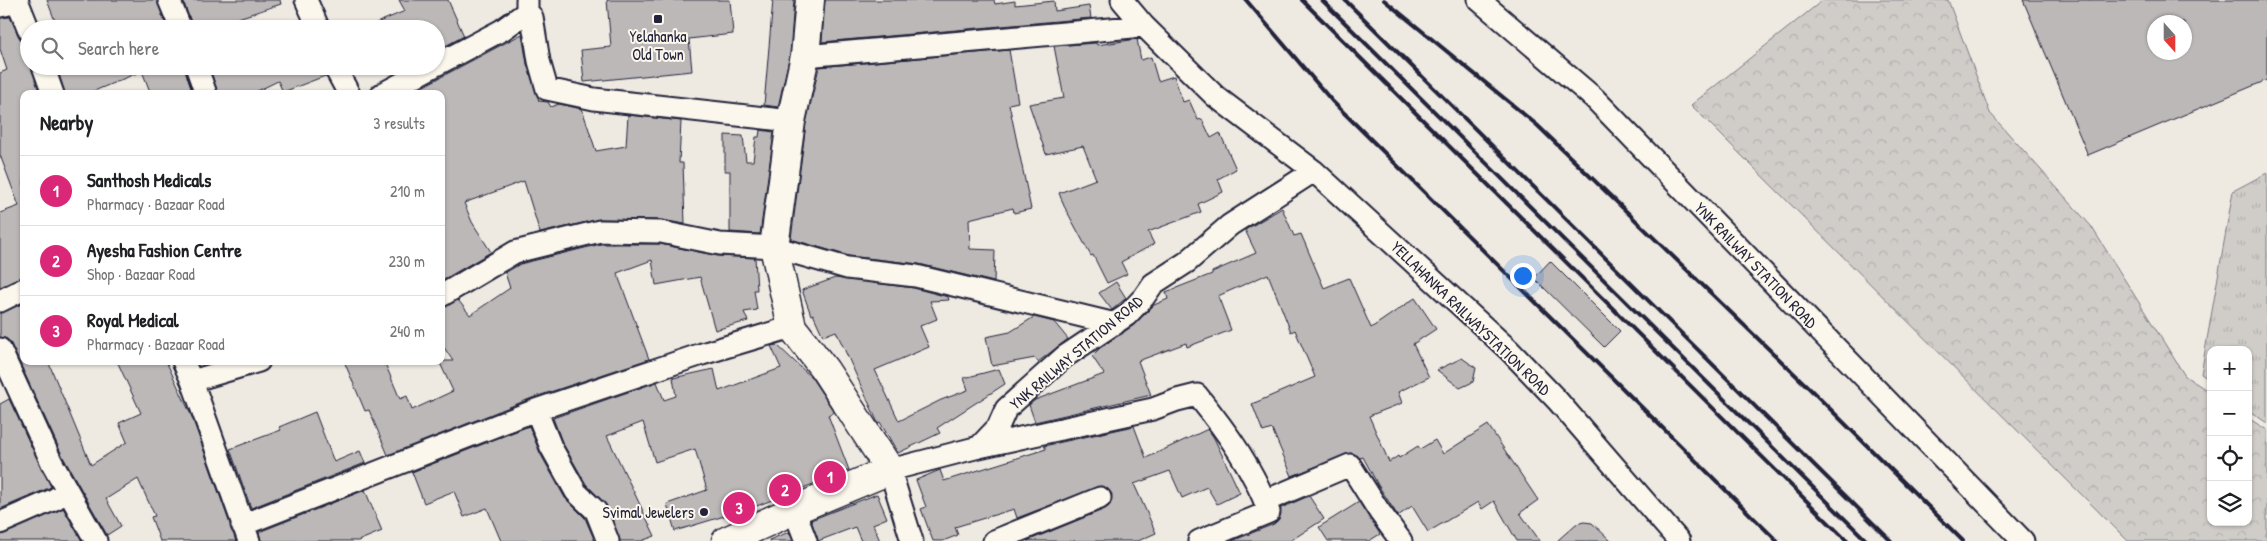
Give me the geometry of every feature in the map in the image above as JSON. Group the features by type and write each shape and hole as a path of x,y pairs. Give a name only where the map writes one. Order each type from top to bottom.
{"street":[{"path":"169,0 177,20"},
{"path":"306,0 314,20"},
{"path":"810,0 805,56 791,121 774,247 792,326 825,370 890,470 912,541"},
{"path":"1122,0 1144,26 1215,96 1314,171"},
{"name":"YNK RAILWAY STATION ROAD","path":"1479,0 1594,98 2023,541"},
{"path":"12,2 23,20"},
{"path":"445,61 502,30 527,6 532,17 546,89 594,99 791,121"},
{"path":"805,56 1144,26"},
{"path":"46,75 52,90"},
{"path":"199,75 205,90"},
{"path":"339,75 347,90"},
{"path":"390,90 418,75"},
{"name":"YNK RAILWAY STATION ROAD","path":"979,447 998,427 1006,410 1064,357 1115,324 1144,297 1152,284 1187,262 1230,225 1314,171"},
{"name":"YELLAHANKA RAILWAYSTATION ROAD","path":"1314,171 1509,350 1557,400 1679,541"},
{"path":"445,294 515,252 600,231 660,232 720,244 774,247 847,268 916,276 1115,324"},
{"path":"0,302 20,291"},
{"path":"185,365 192,380 245,533 536,410 792,326"},
{"path":"0,349 67,491 96,541"},
{"path":"192,380 244,365"},
{"path":"726,541 890,470 979,447 1153,409 1197,395 1230,435 1254,476 1269,512 1199,541"},
{"path":"536,410 551,447 576,492 596,511 608,541"},
{"path":"1266,502 1350,465 1379,511 1401,541"},
{"path":"0,523 55,499 67,491"},
{"path":"994,541 1100,498"},
{"path":"794,510 806,541"}],"green space":[{"path":"1823,0 1948,0 1990,113 2091,226 2185,376 2207,390 2207,526 2252,526 2252,421 2267,430 2267,541 2128,541 1691,105"},
{"path":"2267,173 2267,423 2252,413 2252,346 2207,346 2207,378 2201,374 2233,191"}],"building":[{"path":"47,0 157,0 164,20 55,20"},
{"path":"183,0 280,0 281,4 232,20 190,20"},
{"path":"399,0 448,0 464,36 445,46 445,20 384,20 405,11"},
{"path":"607,0 730,0 733,34 689,39 692,71 584,82 581,50 611,47"},
{"path":"773,0 794,0 790,54 778,107 764,105"},
{"path":"825,0 994,0 995,4 1015,1 1015,5 1054,1 1055,11 1089,6 1091,18 822,42"},
{"path":"2023,0 2267,0 2267,80 2088,155"},
{"path":"10,17 20,38 20,75 34,75 39,90 20,90 20,279 0,287 0,213 19,206 0,155 0,73 7,70 0,49 0,18"},
{"path":"522,34 527,64 539,101 548,102 551,107 559,104 582,109 596,151 626,146 628,115 681,121 679,163 683,163 685,224 661,220 600,219 540,233 524,181 464,203 472,222 491,252 445,279 445,90 417,90"},
{"path":"1137,39 1141,60 1151,57 1158,81 1174,76 1183,102 1189,100 1198,120 1202,119 1211,138 1220,133 1236,169 1218,179 1223,192 1198,204 1201,212 1148,232 1154,244 1121,262 1127,274 1107,283 1064,206 1059,193 1096,179 1083,146 1046,154 1029,104 1064,98 1054,46 1096,43 1097,45"},
{"path":"1009,50 1018,102 1009,104 1031,209 1014,213 1013,208 969,219 970,249 995,250 994,282 919,264 849,256 791,239 806,124 819,67"},
{"path":"59,75 132,75 97,90 64,90"},
{"path":"144,75 187,75 192,90 149,90"},
{"path":"212,75 325,76 288,90 282,90 278,81 259,90 217,90"},
{"path":"760,130 774,132 760,234 730,232 730,171 725,171 725,135 743,136 746,161 753,161 756,137 759,137"},
{"path":"1282,208 1294,236 1301,234 1324,288 1349,278 1371,328 1415,298 1436,329 1413,344 1429,377 1398,392 1402,403 1369,416 1389,462 1418,446 1420,449 1435,440 1443,454 1488,425 1538,500 1520,513 1540,541 1517,541 1494,501 1482,509 1478,502 1428,532 1412,506 1398,516 1363,457 1360,458 1351,453 1292,476 1272,429 1263,432 1252,404 1315,377 1295,330 1291,332 1268,274 1218,296 1231,330 1187,347 1186,343 1138,361 1151,395 1035,422 1029,405 1035,400 1104,374 1092,356 1100,348 1134,325 1154,305 1168,299 1166,292 1212,274 1212,272 1256,253 1245,230"},
{"path":"601,244 660,244 718,256 755,258 757,290 754,290 757,310 744,312 748,321 715,330 700,277 656,285 652,260 617,273 649,359 532,398 388,455 369,410 365,411 346,365 386,365 400,399 407,396 412,410 453,391 441,365 445,365 445,361 453,361 445,349 445,306 458,300 470,315 510,288 505,273 520,264"},
{"path":"1550,261 1620,331 1604,347 1534,278"},
{"path":"835,278 914,288 948,297 949,300 930,301 937,319 920,326 929,347 875,370 899,421 941,400 968,390 964,378 999,369 1005,384 937,428 940,433 898,453 880,422 878,423 836,331 823,336 813,314 811,315 802,290"},
{"path":"1116,282 1126,298 1112,310 1099,293"},
{"path":"20,305 20,364 11,344 7,339 0,337 0,313"},
{"path":"1034,317 1054,322 1068,339 1038,362 1035,358 992,366 986,337 1010,332"},
{"path":"777,345 811,377 834,412 828,415 849,470 731,516 731,514 675,531 667,504 707,490 695,449 655,462 643,422 607,436 655,536 641,541 620,541 607,506 586,484 562,442 553,418 657,382 664,400 676,396 673,378 714,369 719,391 781,368 771,346"},
{"path":"1462,358 1476,368 1473,382 1460,388 1437,370"},
{"path":"21,365 50,365 91,465 127,442 119,423 141,413 119,365 168,365 192,417 236,541 160,541 151,517 155,516 138,479 106,499 121,526 107,535 63,457"},
{"path":"9,399 51,487 0,509 0,404"},
{"path":"315,412 334,462 360,451 365,463 251,508 230,449 281,430 279,427"},
{"path":"529,426 540,453 565,498 585,518 595,541 501,541 487,508 464,517 454,491 424,503 412,472"},
{"path":"1134,426 1146,458 1208,429 1240,493 1217,504 1207,487 1182,498 1170,471 1134,484 1156,533 1138,541 1027,541 1105,509 1110,505 1112,494 1107,488 1101,486 1017,518 1014,509 955,527 958,535 943,541 933,541 921,509 926,507 916,480 940,470 944,481 1046,449 1044,446"},
{"path":"365,490 382,531 358,541 261,541 259,532"},
{"path":"877,494 887,518 873,524 880,541 861,541 855,527 818,541 811,520"},
{"path":"1309,496 1324,519 1290,541 1232,541 1274,524 1279,519 1281,508"},
{"path":"1359,502 1380,534 1369,541 1328,541 1319,527"},
{"path":"63,508 82,541 0,541 0,535"},
{"path":"1592,523 1611,541 1557,541 1576,524"},
{"path":"789,532 793,541 769,541 769,540"}],"railway":[{"path":"1246,0 1332,101 1777,541"},
{"path":"1302,0 1847,541"},
{"path":"1322,0 1867,541"},
{"path":"1345,0 1891,541"},
{"path":"1384,0 1537,125 1807,386 1963,541"}],"place":[{"name":"Yelahanka Old Town","path":"658,19"},
{"name":"Santhosh Medicals","path":"830,477"},
{"name":"Ayesha Fashion Centre","path":"785,490"},
{"name":"Royal Medical","path":"739,508"},
{"name":"Svimal Jewelers","path":"704,512"}]}
